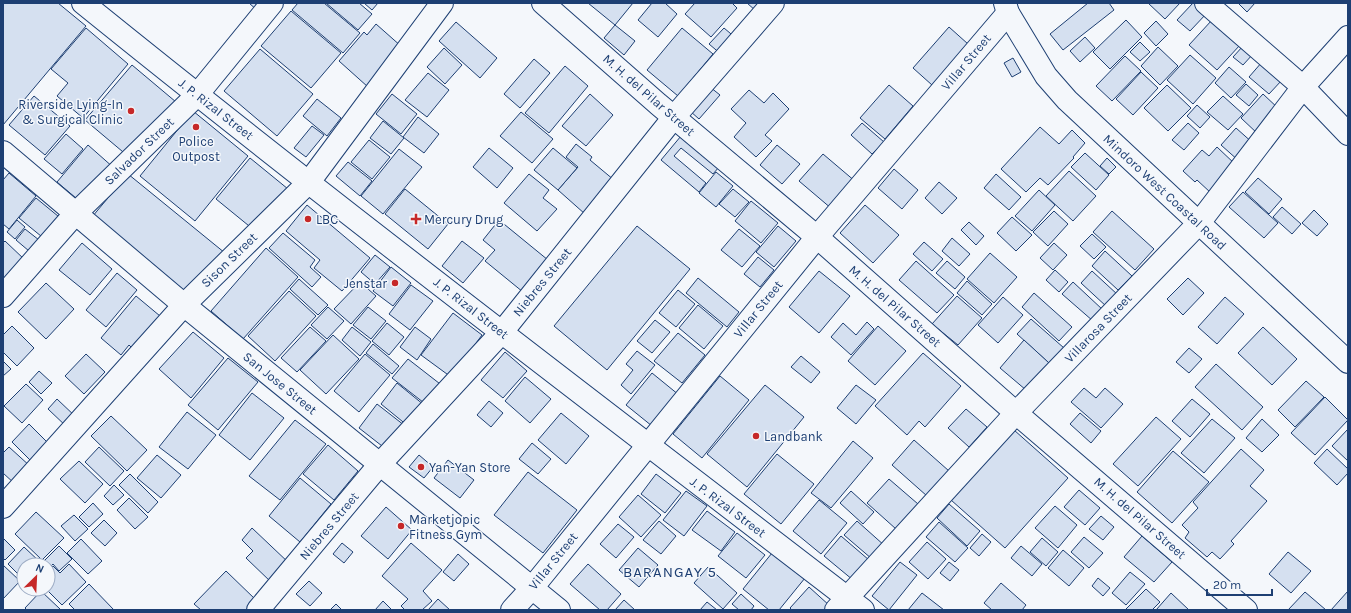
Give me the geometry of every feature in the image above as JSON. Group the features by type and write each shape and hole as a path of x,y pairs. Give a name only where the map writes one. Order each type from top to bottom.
{"street":[{"name":"Salvador Street","path":"3,296 75,214 197,95 272,3"},
{"name":"Sison Street","path":"3,507 184,305 309,182 442,3"},
{"name":"M. H. del Pilar Street","path":"543,3 674,117 817,237 1016,412 1246,610"},
{"name":"Niebres Street","path":"258,610 380,464 502,332 674,117 773,3"},
{"path":"1206,3 1303,87 1348,134"},
{"name":"J. P. Rizal Street","path":"92,6 197,95 647,445 849,606"},
{"name":"Mindoro West Coastal Road","path":"1006,8 1046,76 1067,100 1348,362"},
{"name":"Villar Street","path":"512,610 532,588 647,445 1006,8"},
{"name":"Villarosa Street","path":"849,606 1016,412 1199,223 1303,87 1348,37"},
{"name":"San Jose Street","path":"3,152 184,305 559,610"}],"building":[{"path":"3,3 58,3 86,26 3,125"},
{"path":"249,3 265,3 258,11"},
{"path":"298,3 324,3 360,33 343,53 292,10"},
{"path":"326,3 359,3 372,14 358,30"},
{"path":"364,3 378,3 372,10"},
{"path":"588,3 633,3 615,25"},
{"path":"652,3 665,3 677,14 658,37 638,20"},
{"path":"695,3 732,3 737,8 711,37 685,14"},
{"path":"747,3 764,3 756,11"},
{"path":"1088,3 1109,3 1114,10 1063,50 1050,34"},
{"path":"1148,3 1180,3 1165,19"},
{"path":"1193,3 1196,3 1207,13 1190,31 1177,20"},
{"path":"1238,3 1255,3 1247,12"},
{"path":"291,11 341,53 311,88 261,46"},
{"path":"1126,20 1142,37 1110,69 1093,52"},
{"path":"1212,20 1240,45 1217,70 1189,45"},
{"path":"1156,21 1168,34 1156,46 1144,33"},
{"path":"456,22 497,58 480,78 439,41"},
{"path":"376,24 402,47 368,87 339,61 364,32 367,35"},
{"path":"615,25 635,41 624,55 604,38"},
{"path":"949,27 968,44 932,85 913,68"},
{"path":"86,28 128,64 83,118 57,96 68,83 51,69"},
{"path":"682,28 713,54 678,96 647,70"},
{"path":"724,28 737,39 722,55 709,44"},
{"path":"1085,37 1095,48 1080,62 1070,51"},
{"path":"1140,42 1150,52 1140,61 1130,52"},
{"path":"1243,46 1253,54 1243,65 1233,57"},
{"path":"1158,47 1178,66 1160,85 1141,66"},
{"path":"444,48 462,65 445,84 427,67"},
{"path":"260,49 313,94 277,136 224,91"},
{"path":"1190,55 1216,78 1193,104 1167,80"},
{"path":"1125,56 1141,71 1112,101 1096,86"},
{"path":"1013,58 1021,72 1012,77 1004,63"},
{"path":"534,59 550,73 520,108 504,94"},
{"path":"1262,62 1282,80 1269,94 1249,77"},
{"name":"Riverside Lying-In & Surgical Clinic","path":"132,65 176,102 129,157 85,120"},
{"path":"565,66 588,86 549,133 525,113"},
{"path":"1229,67 1246,82 1231,98 1215,83"},
{"path":"1141,72 1158,88 1133,115 1116,99"},
{"path":"428,73 449,90 427,117 405,100"},
{"path":"1246,84 1258,95 1249,106 1236,95"},
{"path":"889,85 913,106 885,139 860,118"},
{"path":"1167,85 1191,108 1168,131 1144,108"},
{"path":"710,87 720,95 699,119 690,111"},
{"path":"749,90 764,103 773,93 789,109 765,135 772,141 756,157 734,137 746,123 731,109"},
{"path":"392,94 417,114 401,134 376,114"},
{"path":"590,94 613,115 586,146 562,126"},
{"path":"1263,94 1280,110 1258,134 1241,118"},
{"path":"34,96 70,126 45,155 9,125"},
{"path":"1223,96 1243,114 1228,130 1207,112"},
{"path":"317,99 341,118 327,136 303,116"},
{"path":"1197,105 1210,117 1200,128 1187,116"},
{"path":"193,111 248,156 195,221 140,176"},
{"path":"521,112 553,139 532,163 500,136"},
{"path":"418,117 439,134 424,153 403,137"},
{"path":"383,121 404,138 391,154 370,138"},
{"path":"862,123 884,142 872,154 851,135"},
{"path":"1188,123 1199,133 1184,150 1172,140"},
{"path":"312,126 324,135 306,157 294,148"},
{"path":"1040,127 1059,144 1072,130 1085,143 1073,157 1074,158 1048,185 1040,178 1026,192 1001,169"},
{"path":"1236,128 1254,144 1239,161 1221,145"},
{"path":"66,134 83,149 62,174 44,159"},
{"path":"681,136 719,167 713,174 681,148 674,156 706,183 699,192 661,160"},
{"path":"369,140 390,157 372,179 351,162"},
{"path":"576,144 592,157 590,160 614,180 585,214 558,190 578,167 566,157"},
{"path":"88,145 114,168 83,204 57,182"},
{"path":"777,145 800,164 782,184 760,165"},
{"path":"1217,147 1236,165 1211,193 1197,180 1195,182 1183,171 1202,150 1209,156"},
{"path":"489,148 513,168 497,188 473,167"},
{"path":"553,148 577,168 558,190 534,170"},
{"path":"399,149 422,167 383,214 361,196"},
{"path":"1085,153 1109,175 1096,190 1071,167"},
{"path":"823,154 856,182 832,209 799,181"},
{"path":"250,158 288,189 254,230 216,199"},
{"path":"1107,158 1116,167 1109,174 1100,166"},
{"path":"348,162 372,181 360,196 336,176"},
{"path":"894,169 918,190 902,209 878,188"},
{"path":"1069,171 1096,196 1073,221 1046,196"},
{"path":"716,172 733,186 716,207 699,193"},
{"path":"9,173 36,196 9,229 3,224 3,180"},
{"path":"128,174 225,253 189,297 92,217"},
{"path":"529,174 549,190 543,198 557,209 537,231 504,203"},
{"path":"996,174 1021,197 1009,210 984,188"},
{"path":"1258,178 1282,199 1269,214 1245,192"},
{"path":"939,182 957,198 942,214 925,198"},
{"name":"Mercury Drug","path":"405,189 448,224 428,249 385,214"},
{"path":"733,189 749,202 735,217 719,204"},
{"path":"1039,190 1055,205 1032,231 1015,216"},
{"path":"1243,192 1278,223 1264,238 1229,207"},
{"path":"36,198 64,221 47,241 19,218"},
{"path":"751,201 778,223 761,243 735,221"},
{"path":"307,205 370,258 342,291 314,268 320,260 286,231"},
{"path":"865,205 899,235 873,263 840,233"},
{"path":"1282,207 1301,224 1292,234 1273,217"},
{"path":"1314,210 1328,224 1317,236 1302,223"},
{"path":"1054,211 1068,224 1048,246 1033,232"},
{"path":"1112,211 1154,249 1135,270 1093,232"},
{"path":"1012,217 1032,235 1016,251 997,233"},
{"path":"17,220 25,227 15,239 7,232"},
{"path":"499,220 548,260 523,292 485,261 495,250 483,240"},
{"path":"969,222 984,236 976,245 961,230"},
{"path":"637,226 690,269 607,370 554,326"},
{"path":"778,226 796,241 774,267 756,252"},
{"path":"25,229 39,240 29,251 16,240"},
{"path":"739,229 760,246 742,267 721,250"},
{"path":"283,233 315,260 310,267 321,277 312,287 269,248"},
{"path":"1092,234 1106,247 1094,259 1080,246"},
{"path":"952,238 970,254 959,266 942,251"},
{"path":"5,241 25,260 5,280 3,278 3,243"},
{"path":"462,241 484,258 463,283 442,266"},
{"path":"924,242 943,259 932,271 913,254"},
{"path":"82,243 112,269 90,295 59,270"},
{"path":"1054,243 1067,255 1053,270 1040,258"},
{"path":"266,248 298,277 243,339 211,311"},
{"path":"1105,251 1132,276 1118,290 1092,266"},
{"path":"990,253 1017,277 994,303 967,279"},
{"path":"375,255 390,267 375,284 361,272"},
{"path":"758,257 774,270 760,287 744,274"},
{"path":"916,261 954,295 937,313 899,280"},
{"path":"947,261 965,277 955,289 936,273"},
{"path":"391,267 411,283 393,306 373,291"},
{"path":"1055,270 1068,282 1059,292 1046,280"},
{"path":"819,271 850,296 819,333 789,307"},
{"path":"1092,271 1118,295 1107,307 1081,283"},
{"path":"117,273 137,290 106,327 86,310"},
{"path":"698,278 739,312 727,327 686,293"},
{"path":"1188,278 1204,293 1183,315 1167,299"},
{"path":"299,279 328,305 318,315 290,289"},
{"path":"967,281 992,304 982,315 957,293"},
{"path":"360,282 376,296 351,324 334,309"},
{"path":"1073,282 1103,310 1093,321 1062,294"},
{"path":"46,283 74,309 46,339 18,312"},
{"path":"411,285 433,301 410,330 389,314"},
{"path":"678,290 695,304 676,327 659,313"},
{"path":"289,291 316,316 275,361 248,336"},
{"path":"1034,293 1072,327 1059,341 1022,307"},
{"path":"136,296 166,321 138,354 129,345 121,355 101,338"},
{"path":"957,296 982,318 958,345 932,324"},
{"path":"1003,297 1023,315 998,343 978,325"},
{"path":"1225,297 1244,314 1217,344 1198,327"},
{"path":"698,305 723,326 704,349 679,328"},
{"path":"328,307 344,321 327,339 311,325"},
{"path":"368,307 386,321 371,339 353,325"},
{"path":"453,313 482,335 451,377 421,355"},
{"path":"1031,319 1064,348 1049,363 1017,334"},
{"path":"655,320 670,332 652,353 637,341"},
{"path":"867,322 874,329 851,355 831,337 843,323 856,335"},
{"path":"387,323 404,337 389,355 372,341"},
{"path":"12,326 34,348 17,366 3,352 3,335"},
{"path":"878,326 906,351 875,385 848,361"},
{"path":"310,327 326,341 297,372 281,358"},
{"path":"352,327 371,342 360,356 342,340"},
{"path":"415,327 431,339 417,360 400,347"},
{"path":"1263,327 1297,359 1272,385 1238,353"},
{"path":"193,332 224,358 191,398 159,369"},
{"path":"678,333 705,355 682,383 654,361"},
{"path":"333,335 359,359 326,394 300,370"},
{"path":"1024,340 1049,363 1026,390 1000,368"},
{"path":"373,344 399,366 392,374 366,353"},
{"path":"1189,348 1202,359 1189,373 1176,362"},
{"path":"637,351 655,365 631,394 621,385 633,370 626,364"},
{"path":"505,352 527,371 503,398 481,380"},
{"path":"923,353 961,386 925,427 919,421 907,435 875,406"},
{"path":"86,354 105,372 84,394 65,376"},
{"path":"365,354 390,375 359,412 334,391"},
{"path":"801,356 820,372 811,383 791,367"},
{"path":"228,358 258,382 218,430 188,405"},
{"path":"408,359 444,387 428,406 392,378"},
{"path":"3,361 11,369 3,376"},
{"path":"1216,364 1263,407 1242,430 1195,387"},
{"path":"39,371 52,383 41,394 29,382"},
{"path":"652,373 679,395 652,426 626,405"},
{"path":"720,376 749,400 702,458 673,434"},
{"path":"525,377 551,399 530,423 505,401"},
{"path":"1306,381 1324,397 1295,427 1278,410"},
{"path":"397,383 424,405 408,426 381,404"},
{"path":"26,384 43,400 22,423 4,406"},
{"name":"Landbank","path":"765,385 804,417 747,487 707,454"},
{"path":"856,385 876,400 856,424 837,408"},
{"path":"1084,388 1096,398 1105,388 1123,404 1101,428 1071,402"},
{"path":"252,393 284,418 250,460 219,435"},
{"path":"1325,397 1348,420 1315,455 1291,433"},
{"path":"57,399 77,418 68,428 48,409"},
{"path":"1192,399 1210,414 1190,437 1172,421"},
{"path":"489,401 503,413 491,427 477,415"},
{"path":"377,404 409,429 391,453 359,428"},
{"path":"966,409 987,427 969,447 948,428"},
{"path":"187,412 216,435 188,469 159,447"},
{"path":"561,413 589,436 566,464 538,440"},
{"path":"1080,413 1101,431 1091,443 1070,424"},
{"path":"111,416 147,450 127,471 91,436"},
{"path":"1156,417 1181,439 1138,486 1113,464"},
{"path":"1212,419 1235,438 1204,473 1181,453"},
{"path":"1262,419 1279,435 1262,452 1246,438"},
{"path":"295,420 326,444 280,500 249,476"},
{"path":"29,424 49,444 32,462 12,442"},
{"path":"1348,429 1348,461 1332,446"},
{"path":"1014,430 1068,478 1005,548 951,500"},
{"path":"914,440 949,471 927,496 892,465"},
{"path":"853,441 873,458 831,508 811,493"},
{"path":"532,443 551,459 538,474 519,459"},
{"path":"328,445 358,471 334,500 303,474"},
{"path":"9,447 31,467 15,484 3,473 3,453"},
{"path":"99,447 124,471 110,486 85,462"},
{"path":"1241,449 1264,470 1250,486 1267,501 1231,541 1234,544 1220,559 1212,552 1207,557 1185,538 1189,532 1182,525 1198,508 1193,502"},
{"path":"1327,449 1348,469 1348,473 1337,485 1314,463"},
{"path":"1173,451 1209,482 1172,523 1137,492"},
{"path":"777,454 814,484 781,524 744,494"},
{"path":"157,455 181,475 161,498 137,478"},
{"name":"Yan-Yan Store","path":"419,455 433,467 424,478 409,467"},
{"path":"448,460 474,480 460,498 434,478"},
{"path":"79,461 103,484 85,503 60,479"},
{"path":"528,472 577,510 543,553 494,515"},
{"path":"130,474 158,502 148,513 119,485"},
{"path":"656,474 681,493 665,513 641,494"},
{"path":"300,478 331,504 300,542 269,516"},
{"path":"889,479 918,504 896,529 867,503"},
{"path":"114,485 124,495 113,505 104,496"},
{"path":"1079,490 1100,508 1085,525 1064,507"},
{"path":"686,491 707,506 684,536 663,520"},
{"path":"851,491 874,512 863,524 840,503"},
{"path":"638,495 661,515 641,537 619,517"},
{"path":"129,498 148,517 135,529 117,510"},
{"path":"819,500 847,523 821,554 793,531"},
{"path":"93,503 103,514 89,527 79,517"},
{"path":"949,504 980,531 967,546 937,518"},
{"path":"1055,506 1077,525 1058,548 1035,528"},
{"path":"386,507 412,530 388,559 361,536"},
{"path":"707,511 735,532 721,551 692,530"},
{"path":"36,512 64,538 45,557 39,557 15,534"},
{"path":"74,515 88,529 75,541 61,526"},
{"path":"1101,516 1114,527 1103,540 1089,529"},
{"path":"104,520 117,533 105,546 91,533"},
{"path":"659,521 676,536 661,554 643,540"},
{"path":"857,521 885,546 872,559 844,535"},
{"path":"939,522 968,548 955,562 926,537"},
{"path":"618,524 634,537 616,558 600,544"},
{"path":"252,528 290,564 272,583 246,558 253,551 242,540"},
{"path":"737,533 765,555 746,578 718,556"},
{"path":"982,534 991,542 979,556 970,548"},
{"path":"841,536 869,560 853,580 824,556"},
{"path":"1142,536 1172,562 1154,582 1124,557"},
{"path":"1084,537 1103,553 1089,568 1071,552"},
{"path":"3,538 15,550 5,560 3,558"},
{"path":"1042,538 1058,552 1046,566 1030,552"},
{"path":"81,539 102,561 88,574 67,553"},
{"path":"927,542 946,559 928,579 909,562"},
{"path":"342,543 353,552 344,563 333,554"},
{"path":"411,543 442,570 423,591 432,601 422,610 405,610 401,606 408,599 382,576"},
{"path":"59,546 72,559 59,571 56,568 56,557 48,557"},
{"path":"1021,546 1042,564 1032,576 1011,558"},
{"path":"24,547 35,557 16,557 16,572 8,564"},
{"path":"638,548 658,565 639,587 619,570"},
{"path":"1063,550 1084,568 1069,586 1048,568"},
{"path":"1288,552 1311,571 1291,593 1269,574"},
{"path":"772,553 805,578 779,610 769,610 743,589"},
{"path":"458,554 469,564 454,581 443,572"},
{"path":"900,562 917,575 889,610 872,596"},
{"path":"949,562 959,570 950,581 940,573"},
{"path":"69,564 86,582 62,605 54,597 56,597 56,569 60,573"},
{"path":"588,564 621,594 607,610 600,610 570,584"},
{"path":"3,565 16,577 16,585 3,599"},
{"path":"708,567 737,593 723,609 694,583"},
{"path":"226,571 256,600 247,610 201,610 194,604"},
{"path":"1130,572 1145,584 1126,605 1112,593"},
{"path":"1098,578 1110,588 1103,596 1092,586"},
{"path":"309,581 322,593 310,606 296,594"},
{"path":"1001,583 1026,605 1022,610 992,610 984,603"},
{"path":"89,584 114,610 75,610 69,604"},
{"path":"809,587 830,606 826,610 792,610 790,608"},
{"path":"1146,589 1160,602 1152,610 1125,610"},
{"path":"1348,591 1348,610 1331,610"},
{"path":"1305,592 1326,610 1288,610"},
{"path":"922,593 944,610 908,610"},
{"path":"1171,593 1189,610 1156,610"},
{"path":"741,594 754,606 751,610 739,610 732,604"},
{"path":"35,597 47,597 60,610 27,610 25,608"},
{"path":"438,599 450,610 428,610"},
{"path":"624,600 635,610 615,610"},
{"path":"383,601 392,610 375,610"},
{"path":"707,602 717,610 700,610"},
{"path":"336,604 342,610 330,610"}],"place":[{"name":"Riverside Lying-In & Surgical Clinic","path":"131,111"},
{"name":"Police Outpost","path":"196,127"},
{"name":"LBC","path":"308,219"},
{"name":"Mercury Drug","path":"416,219"},
{"name":"Jenstar","path":"395,283"},
{"name":"Landbank","path":"756,436"},
{"name":"Yan-Yan Store","path":"421,467"},
{"name":"Marketjopic Fitness Gym","path":"401,526"}],"district":[{"name":"BARANGAY 5","path":"670,572"}]}
